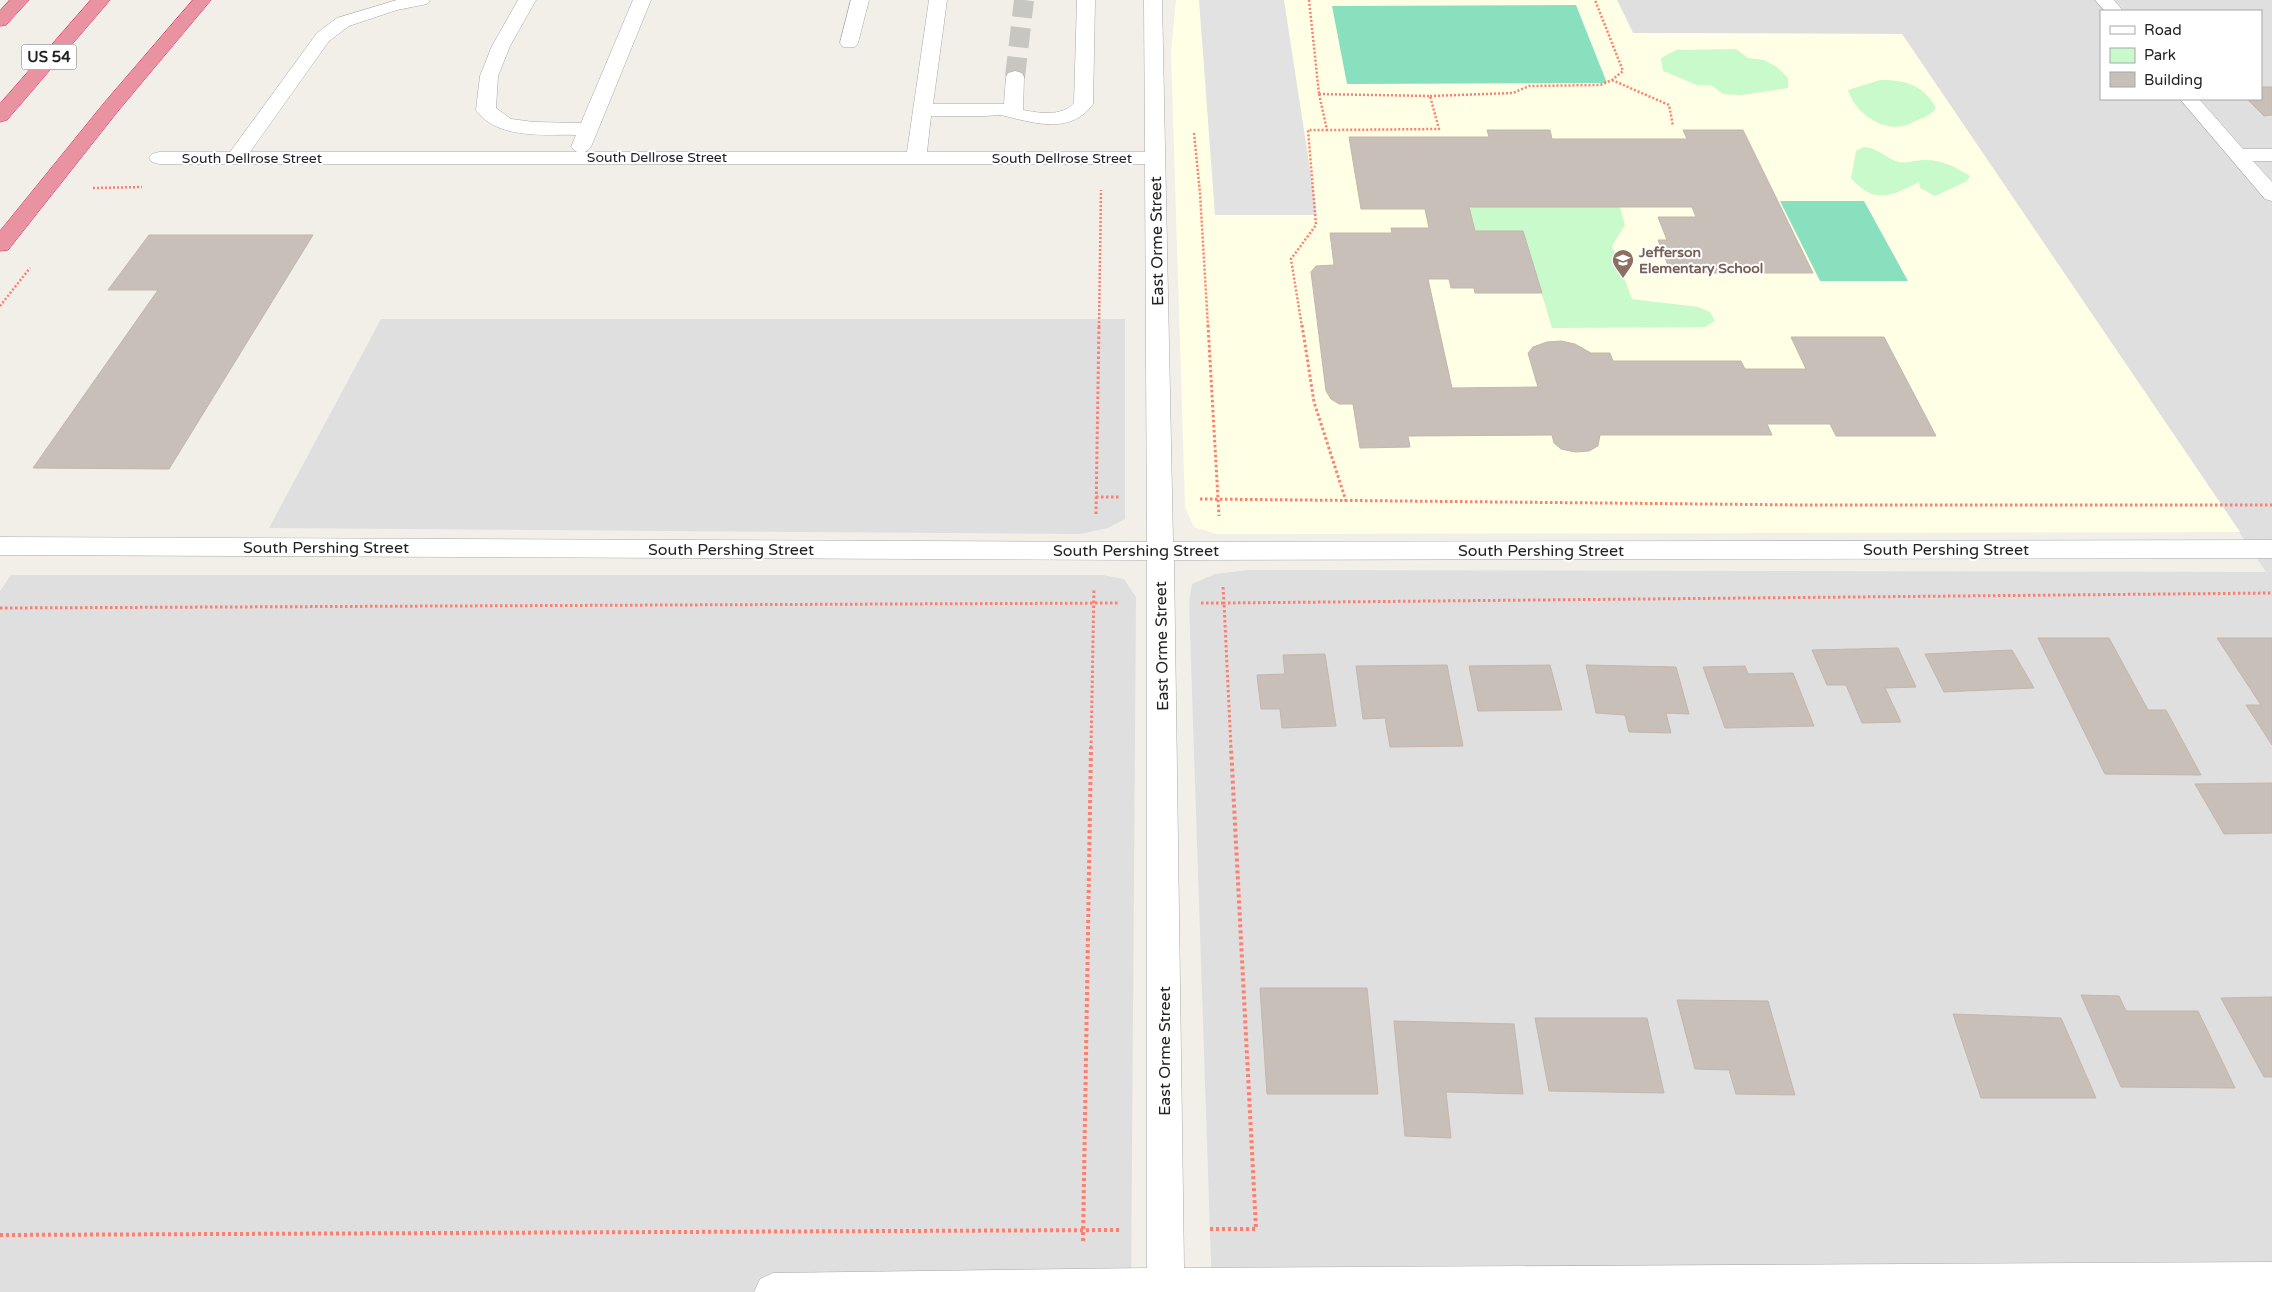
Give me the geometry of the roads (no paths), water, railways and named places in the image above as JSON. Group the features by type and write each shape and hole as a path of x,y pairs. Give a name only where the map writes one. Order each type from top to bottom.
{"highway":[{"path":"0,21 20,0"},
{"name":"US 54","path":"0,116 63,41 101,0"},
{"path":"0,245 110,107 202,0"}],"street":[{"path":"236,158 323,37 344,22 393,6 421,0"},
{"path":"527,0 502,46 489,76 486,110 505,124 534,128 588,129"},
{"path":"576,157 642,0"},
{"path":"849,43 860,0"},
{"path":"916,157 938,0"},
{"path":"1016,77 1013,113 1029,118 1057,118 1075,113 1083,104 1086,0"},
{"name":"East Orme Street","path":"1153,0 1161,603 1166,1289"},
{"path":"2104,0 2113,10"},
{"path":"2190,100 2272,195"},
{"path":"923,110 1013,110"},
{"path":"2237,155 2272,155"},
{"name":"South Dellrose Street","path":"159,158 1156,158"},
{"name":"South Pershing Street","path":"0,546 1160,551 2272,549"},
{"path":"773,1292 1082,1288 2272,1281"}],"tunnel":[{"path":"1015,77 1024,0"}],"place":[{"name":"Jefferson Elementary School","path":"1623,279"}]}
